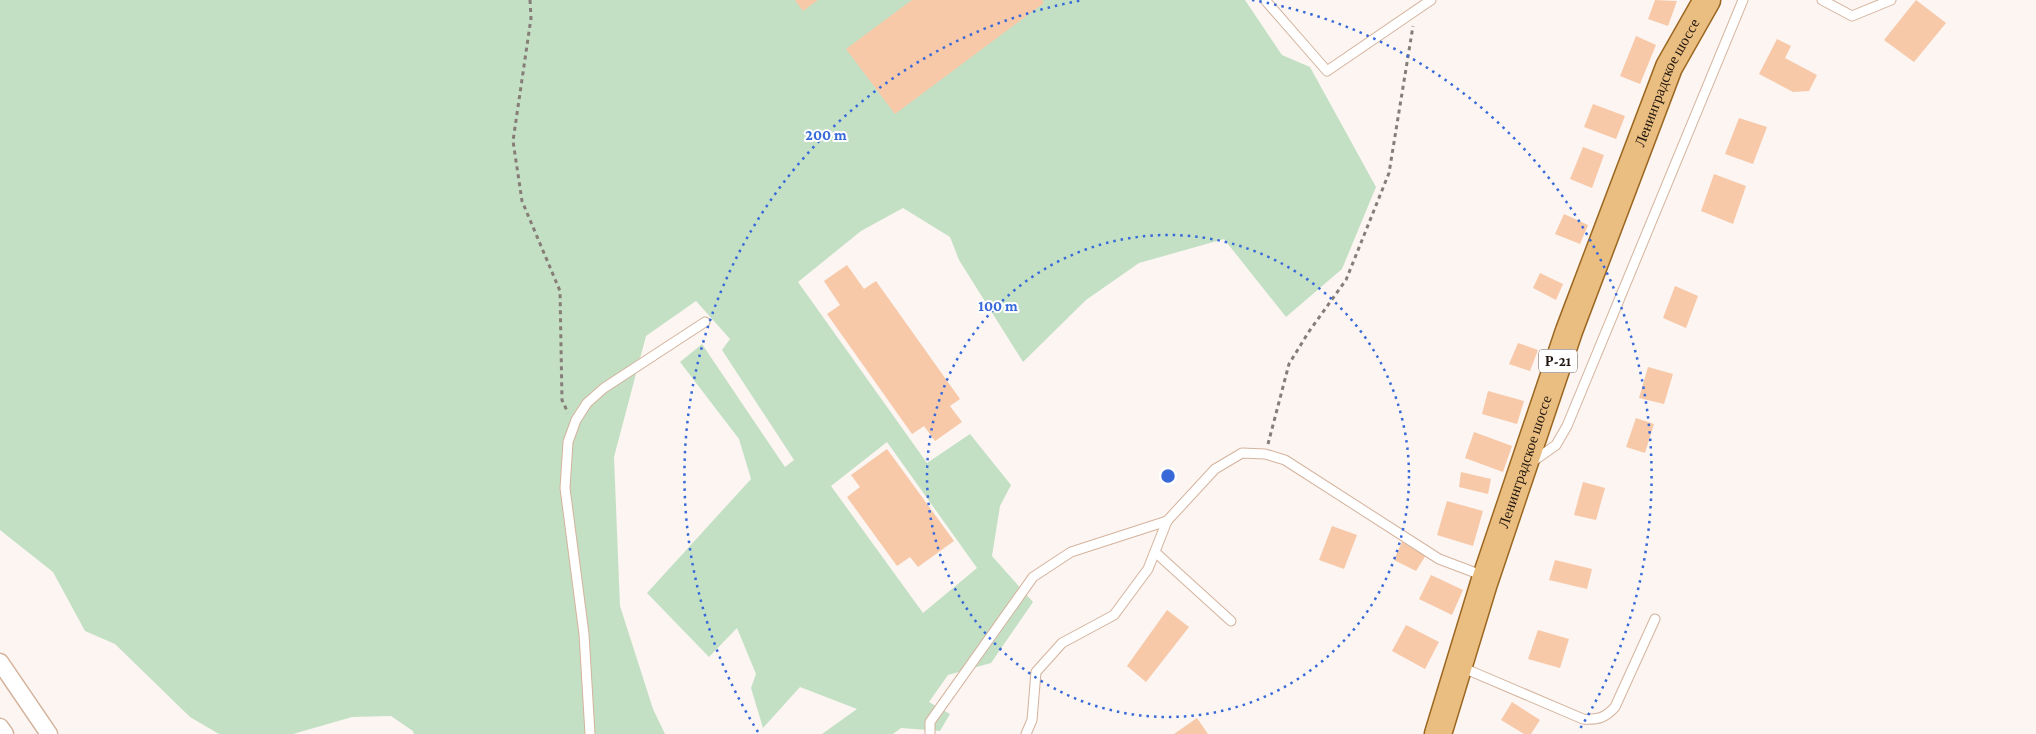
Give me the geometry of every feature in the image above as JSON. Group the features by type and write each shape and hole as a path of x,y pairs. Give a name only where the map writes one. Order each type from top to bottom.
{"main road":[{"name":"Ленинградское шоссе","path":"1438,734 1486,577 1569,331 1669,67 1707,0"}],"street":[{"path":"0,662 49,734"},
{"path":"0,727 5,734"}],"lane":[{"path":"1265,0 1327,71 1432,0"},
{"path":"1523,469 1556,445 1567,426 1742,0"},
{"path":"1822,0 1852,16 1891,0"},
{"path":"590,734 584,634 565,488 568,442 574,426 587,403 604,388 705,322"},
{"path":"1026,734 1032,720 1036,672 1062,643 1114,615 1148,569 1167,520 1215,469 1242,453 1265,454 1285,460 1439,559 1486,577"},
{"path":"930,734 930,722 1032,577 1071,552 1167,520"},
{"path":"1155,552 1231,621"},
{"path":"1459,666 1583,719 1597,720 1607,716 1615,706 1655,618"}],"path":[{"path":"530,0 532,18 513,141 522,201 560,291 562,400 574,426"},
{"path":"1265,454 1289,364 1308,333 1346,280 1389,173 1406,81 1416,11"}],"green space":[{"path":"0,0 1245,0 1282,55 1310,67 1376,187 1342,269 1286,317 1224,239 1139,263 1086,300 1023,362 959,260 950,237 903,208 861,231 798,282 927,463 970,434 1011,485 1000,506 992,556 1033,602 991,663 948,675 929,702 950,714 940,731 901,728 893,734 822,734 857,709 800,687 763,728 751,688 756,674 737,628 709,657 647,593 751,479 739,439 680,362 702,344 785,467 794,460 722,350 730,339 696,301 646,336 614,457 620,606 653,709 665,734 414,734 413,731 391,716 352,717 293,734 219,734 190,717 115,644 85,631 53,572 0,530","holes":["887,442 977,568 923,613 831,486"]}],"building":[{"path":"795,0 818,0 803,11"},
{"path":"912,0 1042,0 1044,3 895,114 846,49"},
{"path":"1655,0 1677,1 1668,26 1648,19"},
{"path":"1916,0 1946,23 1914,62 1884,40"},
{"path":"1636,36 1656,45 1640,84 1620,76"},
{"path":"1777,39 1791,46 1785,58 1817,75 1809,91 1793,92 1759,74"},
{"path":"1593,104 1625,116 1616,139 1584,127"},
{"path":"1739,118 1767,127 1753,164 1725,154"},
{"path":"1583,147 1604,155 1592,188 1570,179"},
{"path":"1714,174 1746,186 1733,224 1701,211"},
{"path":"1564,214 1588,225 1580,244 1555,234"},
{"path":"847,265 864,289 876,281 960,399 950,406 962,422 935,441 924,426 912,434 827,314 840,305 824,281"},
{"path":"1540,273 1563,284 1556,300 1533,288"},
{"path":"1675,286 1698,296 1686,328 1663,318"},
{"path":"1518,343 1538,350 1530,371 1509,364"},
{"path":"1648,367 1673,374 1664,404 1639,398"},
{"path":"1488,391 1524,401 1517,424 1482,414"},
{"path":"1636,418 1654,424 1645,453 1626,447"},
{"path":"1474,432 1512,446 1503,472 1465,458"},
{"path":"887,449 954,541 918,567 910,557 897,566 847,497 860,487 851,475"},
{"path":"1461,472 1491,479 1488,494 1459,487"},
{"path":"1583,482 1605,488 1596,520 1574,515"},
{"path":"1447,501 1483,511 1473,546 1437,535"},
{"path":"1332,526 1357,535 1344,569 1319,560"},
{"path":"1402,542 1426,555 1416,571 1394,560"},
{"path":"1555,560 1592,569 1587,589 1549,580"},
{"path":"1431,575 1463,590 1452,615 1419,599"},
{"path":"1167,610 1189,627 1146,682 1127,666"},
{"path":"1406,625 1439,642 1425,669 1392,651"},
{"path":"1538,630 1569,639 1560,668 1528,659"},
{"path":"1512,702 1540,720 1531,734 1524,734 1501,720"},
{"path":"1197,718 1208,734 1174,734"}]}
